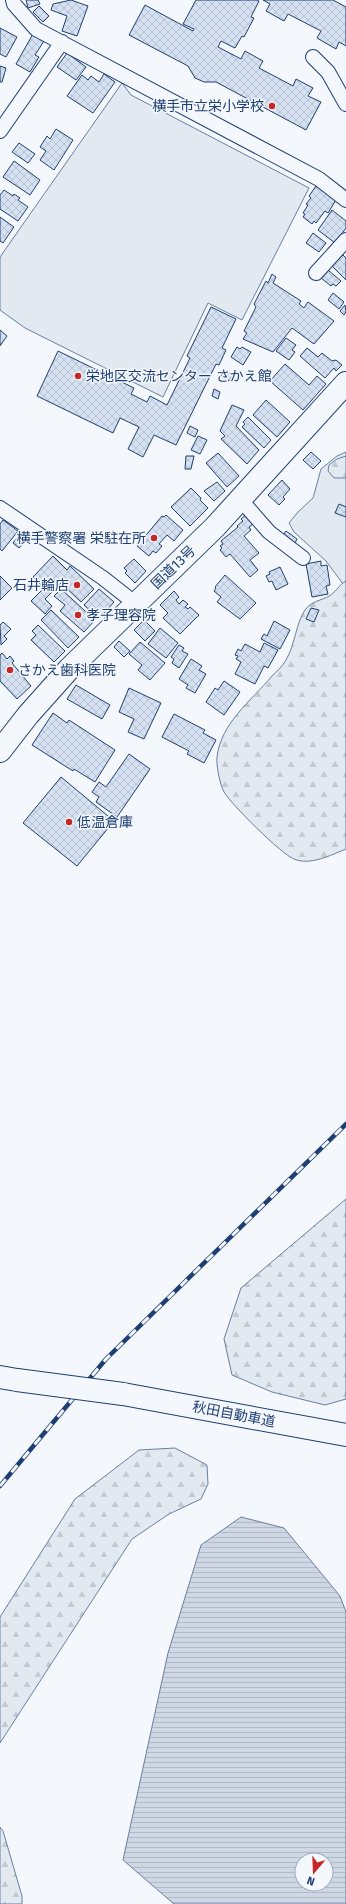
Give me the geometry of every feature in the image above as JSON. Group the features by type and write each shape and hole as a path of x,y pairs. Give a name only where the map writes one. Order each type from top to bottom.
{"highway":[{"name":"国道13号","path":"0,751 28,715 69,669 215,527 346,383"},
{"name":"秋田自動車道","path":"9,1379 346,1425"},
{"name":"秋田自動車道","path":"123,1394 346,1435"}],"street":[{"path":"13,0 14,4 36,29 320,179 346,200"},
{"path":"0,131 62,42"},
{"path":"313,57 328,72 346,104"},
{"path":"316,273 346,240"},
{"path":"240,499 269,532 304,558"},
{"path":"0,508 102,578 136,604"}],"green space":[{"path":"122,83 131,95 309,188 242,320 208,303 163,397 25,328 0,310 0,257"},
{"path":"346,452 346,588 326,561 294,532 289,523 313,498 321,469 337,456"},
{"path":"346,456 346,478 334,478 328,471 329,465 337,459"},
{"path":"346,581 346,849 320,859 300,861 294,859 279,848 228,798 221,785 217,757 224,734 238,713 285,662 292,648 302,615 305,610 308,606 315,602 330,596"},
{"path":"346,1199 346,1399 325,1405 272,1392 232,1375 224,1339 241,1288"},
{"path":"175,1448 207,1465 208,1484 201,1499 169,1514 132,1539 0,1743 0,1617 75,1499 139,1450"},
{"path":"0,1827 3,1831 22,1896 22,1904 0,1904"}],"shaded area":[{"path":"241,1517 284,1528 340,1596 346,1612 346,1904 174,1904 123,1860 168,1653 201,1545"}],"building":[{"path":"26,0 38,0 40,4 28,8"},
{"path":"71,0 88,6 77,36 62,31 67,16 51,10 53,4"},
{"path":"196,0 259,1 251,17 254,18 244,37 242,36 235,48 221,41 218,47 241,59 245,51 263,61 259,68 293,86 296,79 313,88 308,96 321,102 306,130 216,82 204,82 195,78 188,66 129,35 145,5 193,31 194,29 183,24"},
{"path":"263,0 333,0 346,7 346,46 339,42 336,49 317,38 321,31 288,14 284,21 266,11 270,4"},
{"path":"39,6 49,16 43,22 33,12"},
{"path":"0,28 17,37 6,57 0,54"},
{"path":"33,34 44,41 35,55 39,57 30,72 16,64"},
{"path":"67,53 86,67 76,80 57,67"},
{"path":"0,66 6,68 2,82 0,82"},
{"path":"104,74 115,82 93,113 67,96 82,75 88,80 91,76 99,82"},
{"path":"56,129 73,140 54,170 40,160 46,151 40,147 47,136 50,139"},
{"path":"19,143 35,154 28,163 12,152"},
{"path":"14,161 40,180 30,195 3,177"},
{"path":"316,186 336,200 328,213 325,211 316,223 314,221 312,224 303,217 305,214 303,213 308,205 306,204 311,198 309,196"},
{"path":"4,190 13,196 14,194 20,198 18,200 28,207 18,221 0,209 0,195"},
{"path":"332,210 346,221 346,228 335,243 318,230"},
{"path":"0,217 14,227 3,243 0,241"},
{"path":"313,233 326,243 319,252 306,243"},
{"path":"343,255 346,258 346,280 332,266"},
{"path":"328,270 341,281 336,286 333,284 331,286 321,278"},
{"path":"272,274 276,277 273,283 301,301 299,304 304,308 308,302 334,321 314,344 292,328 273,352 243,339 247,333 244,331 256,307 254,304 266,281 268,283"},
{"path":"333,293 344,302 339,309 328,300"},
{"path":"345,305 346,312 344,315 340,311"},
{"name":"栄地区交流センター さかえ館","path":"211,307 236,319 222,348 226,350 219,365 216,364 176,445 154,435 143,457 128,449 139,427 120,418 113,433 37,396 58,351 134,388 131,394 147,402 150,396 167,405 190,358 187,356"},
{"path":"0,330 7,336 0,346"},
{"path":"286,338 296,345 292,350 295,352 289,360 276,351"},
{"path":"237,347 240,349 242,347 251,352 243,365 231,357"},
{"path":"307,348 318,357 322,353 332,361 336,360 342,365 336,371 334,368 325,378 300,356"},
{"path":"285,364 309,385 317,376 326,384 303,410 270,381"},
{"path":"225,370 233,376 229,381 221,376"},
{"path":"214,389 220,392 218,399 212,396"},
{"path":"266,400 290,422 277,437 253,415"},
{"path":"232,405 244,410 236,426 259,450 247,464 221,439 225,436 220,431"},
{"path":"248,417 271,440 264,448 242,427 245,424 243,422"},
{"path":"190,426 198,430 195,437 187,433"},
{"path":"198,436 207,440 200,454 191,450"},
{"path":"311,452 321,461 313,469 303,460"},
{"path":"218,453 239,476 227,487 206,463"},
{"path":"186,456 194,456 191,469 185,469"},
{"path":"282,480 290,489 283,497 285,499 279,505 268,495"},
{"path":"217,482 225,491 214,501 204,491"},
{"path":"191,488 208,508 190,526 171,507"},
{"path":"339,504 346,507 346,517 335,513"},
{"path":"248,513 256,522 249,527 251,530 244,536 259,553 250,560 258,570 250,577 230,554 226,557 220,550 222,548 220,546 223,544 221,541 238,527 237,526 243,521 241,519"},
{"name":"横手警察署 栄駐在所","path":"166,515 183,530 174,541 167,535 159,544 162,546 156,553 153,551 149,556 137,546 162,516 164,517"},
{"path":"3,520 18,531 2,551 0,549 0,524"},
{"path":"286,531 297,539 295,543 283,535"},
{"path":"22,532 28,537 19,548 13,543"},
{"name":"石井輪店","path":"53,556 67,570 70,566 94,589 81,602 61,583 45,599 52,606 45,614 31,601 44,588 33,577"},
{"path":"134,559 146,571 135,583 125,573 127,571 124,568"},
{"path":"321,561 321,566 327,565 330,585 326,586 328,594 312,597 306,564"},
{"path":"280,567 288,584 276,590 272,581 269,582 266,576 270,574 269,572"},
{"path":"225,575 256,603 240,619 217,602 221,597 214,591 216,588 215,587"},
{"path":"0,576 12,588 0,600"},
{"name":"孝子理容院","path":"61,589 95,620 84,632 60,611 65,605 54,596"},
{"path":"99,589 114,602 99,619 84,605"},
{"path":"174,591 179,597 176,600 179,604 183,600 188,604 185,607 188,609 190,607 199,615 180,634 163,618 168,613 160,605"},
{"path":"311,608 319,610 314,622 306,619"},
{"path":"51,610 79,637 68,648 41,620"},
{"path":"144,620 155,631 145,641 134,630"},
{"path":"274,621 290,630 280,649 261,639 264,634 267,636"},
{"path":"3,622 11,629 4,636 7,639 1,645 0,625"},
{"path":"38,625 65,651 54,662 31,640 36,635 32,631"},
{"path":"160,628 178,643 166,658 148,644"},
{"path":"119,641 130,651 124,657 114,647"},
{"path":"140,642 165,663 150,680 138,670 142,665 129,654"},
{"path":"264,643 278,650 268,668 264,666 255,684 235,674 241,662 236,659 238,656 235,655 238,649 241,651 245,644 260,652"},
{"path":"179,645 184,648 182,651 188,654 179,668 172,663 174,659 171,657"},
{"name":"さかえ歯科医院","path":"2,653 7,659 10,656 14,661 12,663 31,686 17,699 0,681 0,655"},
{"path":"191,659 202,666 199,670 206,674 195,693 186,688 188,685 179,679"},
{"path":"224,681 240,692 224,715 206,702 215,688 218,690"},
{"path":"76,685 110,705 102,719 67,699"},
{"path":"129,688 161,703 144,739 128,732 134,719 119,712"},
{"path":"53,713 67,723 69,720 115,750 95,782 74,769 73,771 32,745"},
{"path":"174,714 205,730 203,733 216,740 204,763 187,754 189,751 162,737"},
{"path":"129,754 150,769 117,817 96,802 99,797 92,792 99,782 106,787"},
{"name":"低温倉庫","path":"61,777 114,821 77,866 23,823"}],"railway":[{"path":"0,1486 106,1359 346,1124"}],"place":[{"name":"横手市立栄小学校","path":"272,106"},
{"name":"栄地区交流センター さかえ館","path":"78,376"},
{"name":"横手警察署 栄駐在所","path":"154,538"},
{"name":"石井輪店","path":"77,585"},
{"name":"孝子理容院","path":"78,615"},
{"name":"さかえ歯科医院","path":"10,670"},
{"name":"低温倉庫","path":"69,822"}]}
